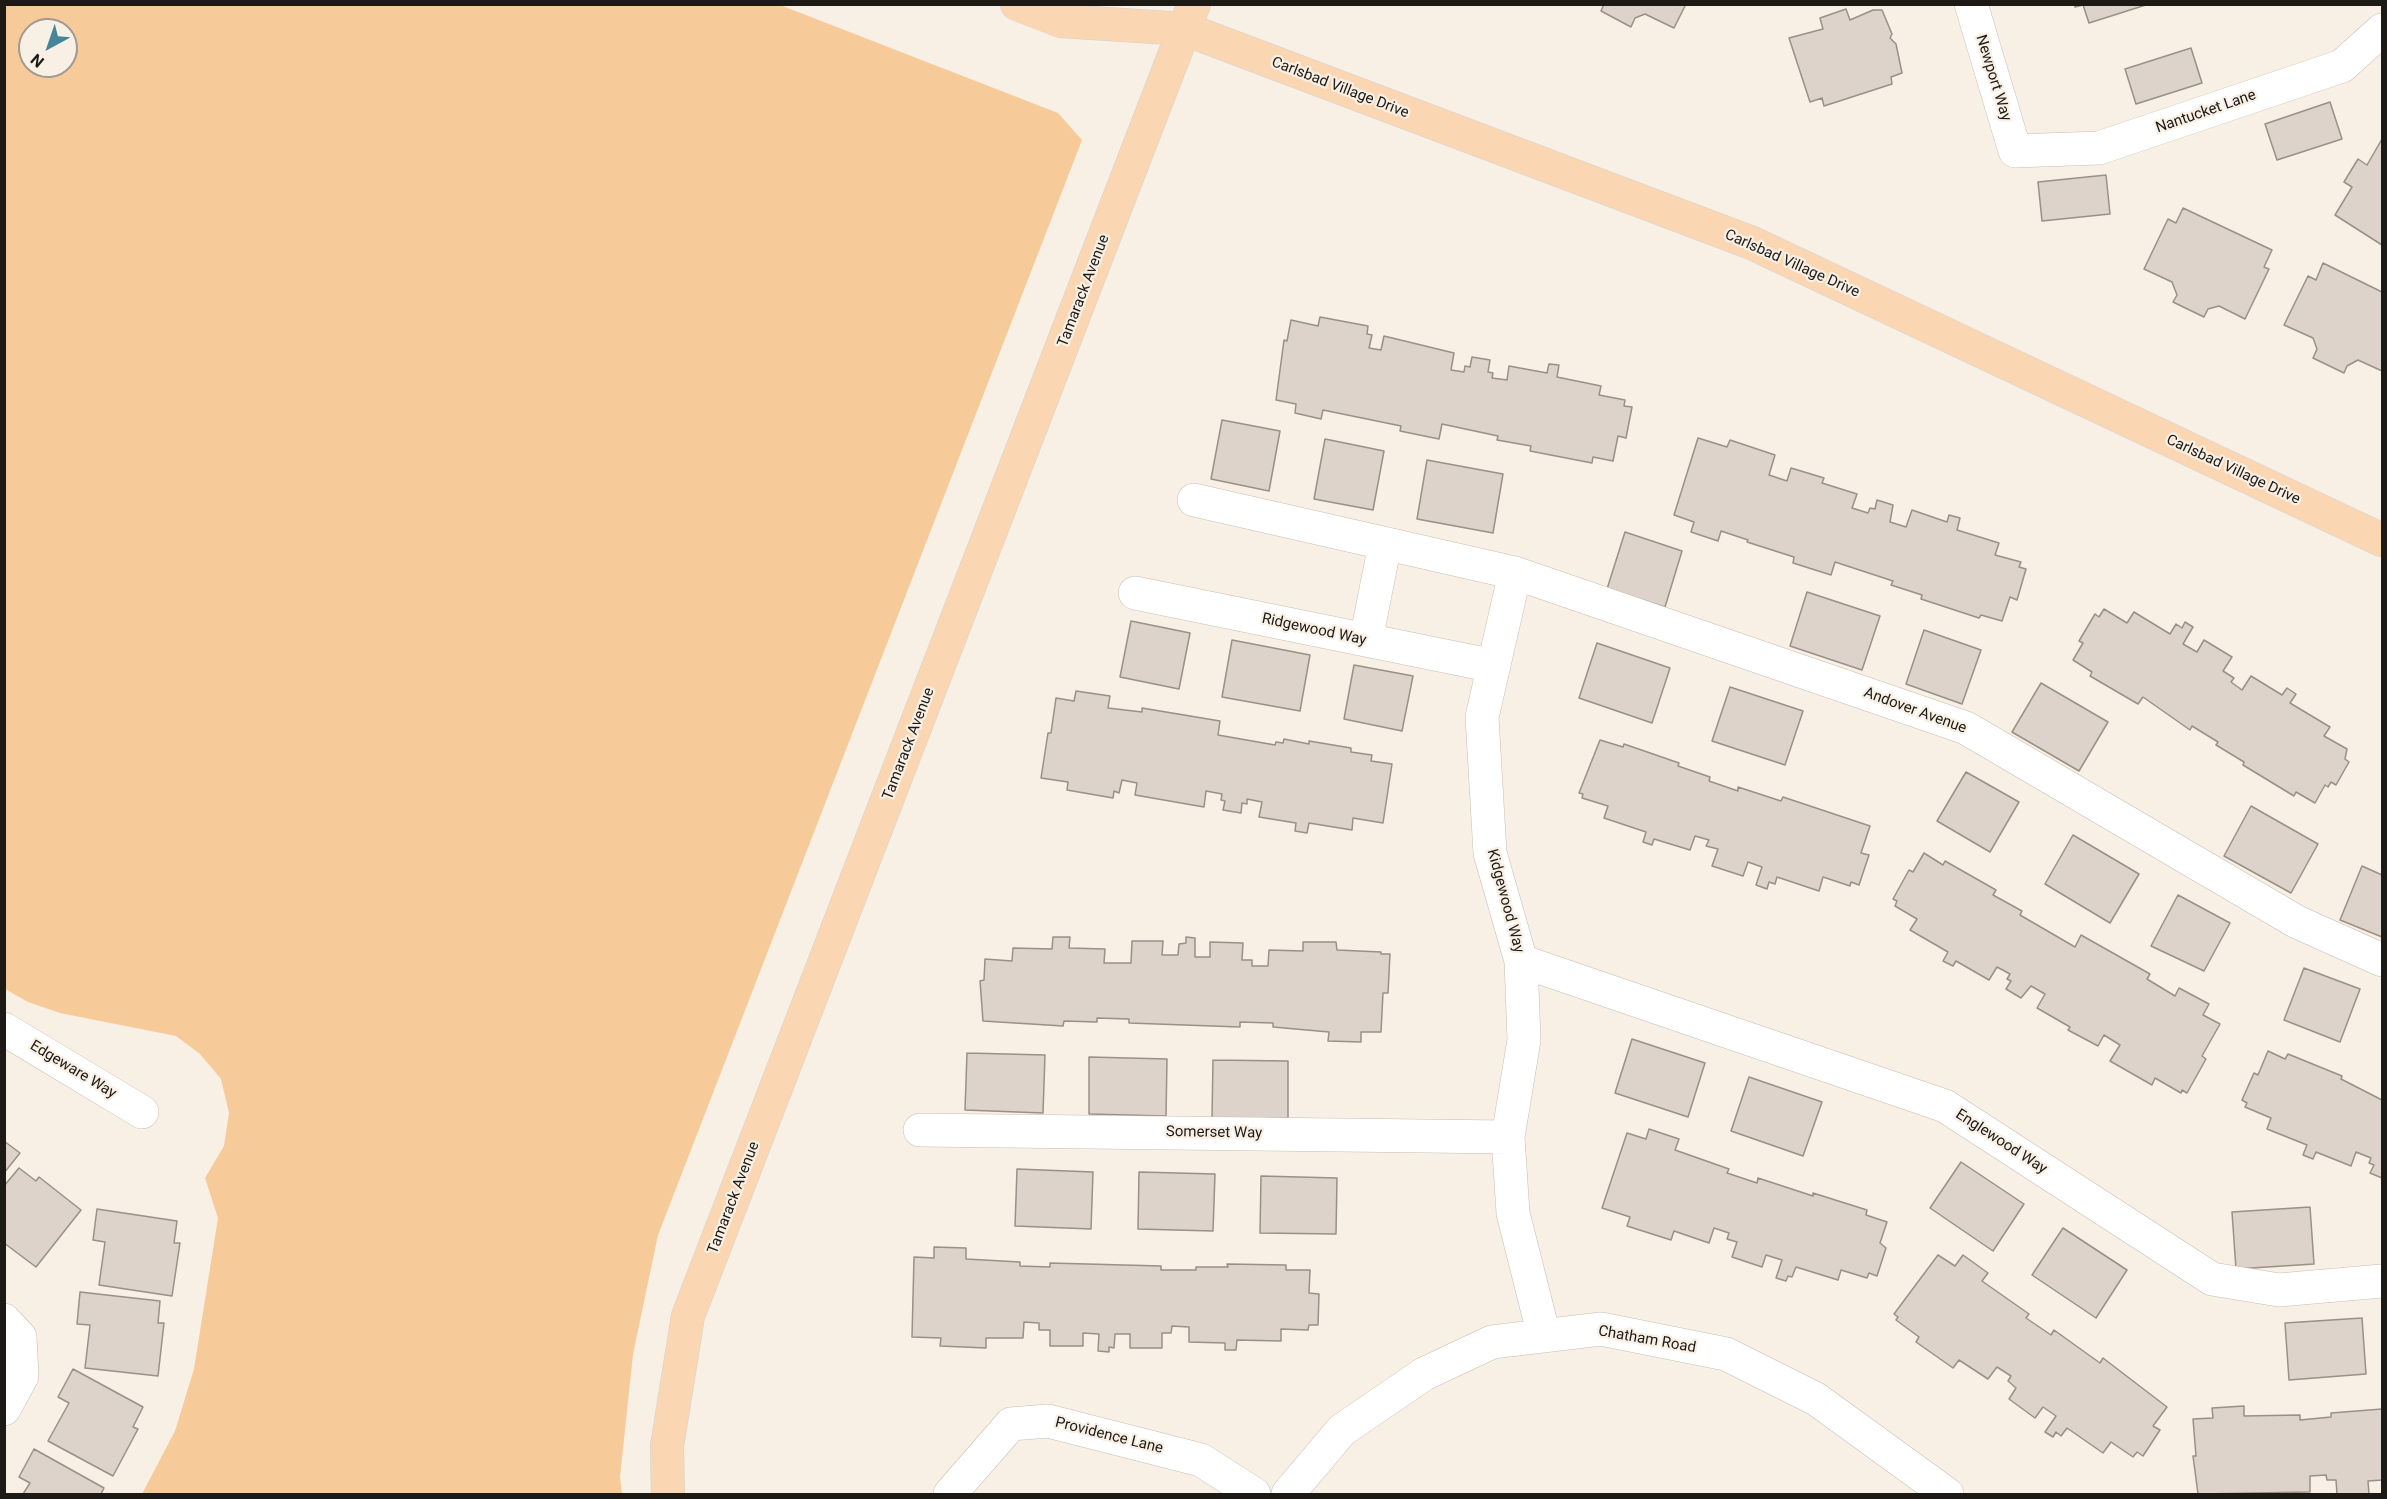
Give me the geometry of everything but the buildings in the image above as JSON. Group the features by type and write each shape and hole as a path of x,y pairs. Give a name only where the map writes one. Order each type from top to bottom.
{"main road":[{"name":"Carlsbad Village Drive","path":"1017,4 1060,21 1190,17"},
{"name":"Carlsbad Village Drive","path":"1155,4 1752,243 2382,540"},
{"name":"Tamarack Avenue","path":"668,1494 667,1446 688,1316 1190,17"}],"street":[{"name":"Newport Way","path":"1971,4 2015,151"},
{"name":"Nantucket Lane","path":"2015,151 2099,148 2342,66 2382,30"},
{"path":"1194,500 1515,573"},
{"path":"1366,640 1385,544"},
{"name":"Kidgewood Way","path":"1515,573 1482,717 1490,853 1521,961 1524,1040 1508,1137 1513,1213 1544,1336"},
{"name":"Andover Avenue","path":"1515,573 1966,728 2297,922 2382,960"},
{"name":"Ridgewood Way","path":"1135,593 1494,666"},
{"name":"Englewood Way","path":"1521,961 1945,1106 2212,1279 2278,1290 2382,1281"},
{"name":"Edgeware Way","path":"4,1029 142,1112"},
{"name":"Somerset Way","path":"920,1130 1508,1137"},
{"path":"4,1320 20,1337 22,1376 4,1408"},
{"name":"Chatham Road","path":"1288,1494 1342,1430 1424,1374 1492,1342 1601,1329 1726,1354 1816,1399 1947,1494"},
{"name":"Providence Lane","path":"950,1494 1011,1424 1048,1421 1201,1460 1254,1494"}],"shaded area":[{"path":"4,5 780,5 1058,113 1082,140 658,1235 633,1354 620,1477 622,1494 142,1494 175,1431 194,1369 218,1218 205,1178 224,1146 229,1113 221,1079 200,1054 176,1036 60,1013 28,1002 5,989"}]}
